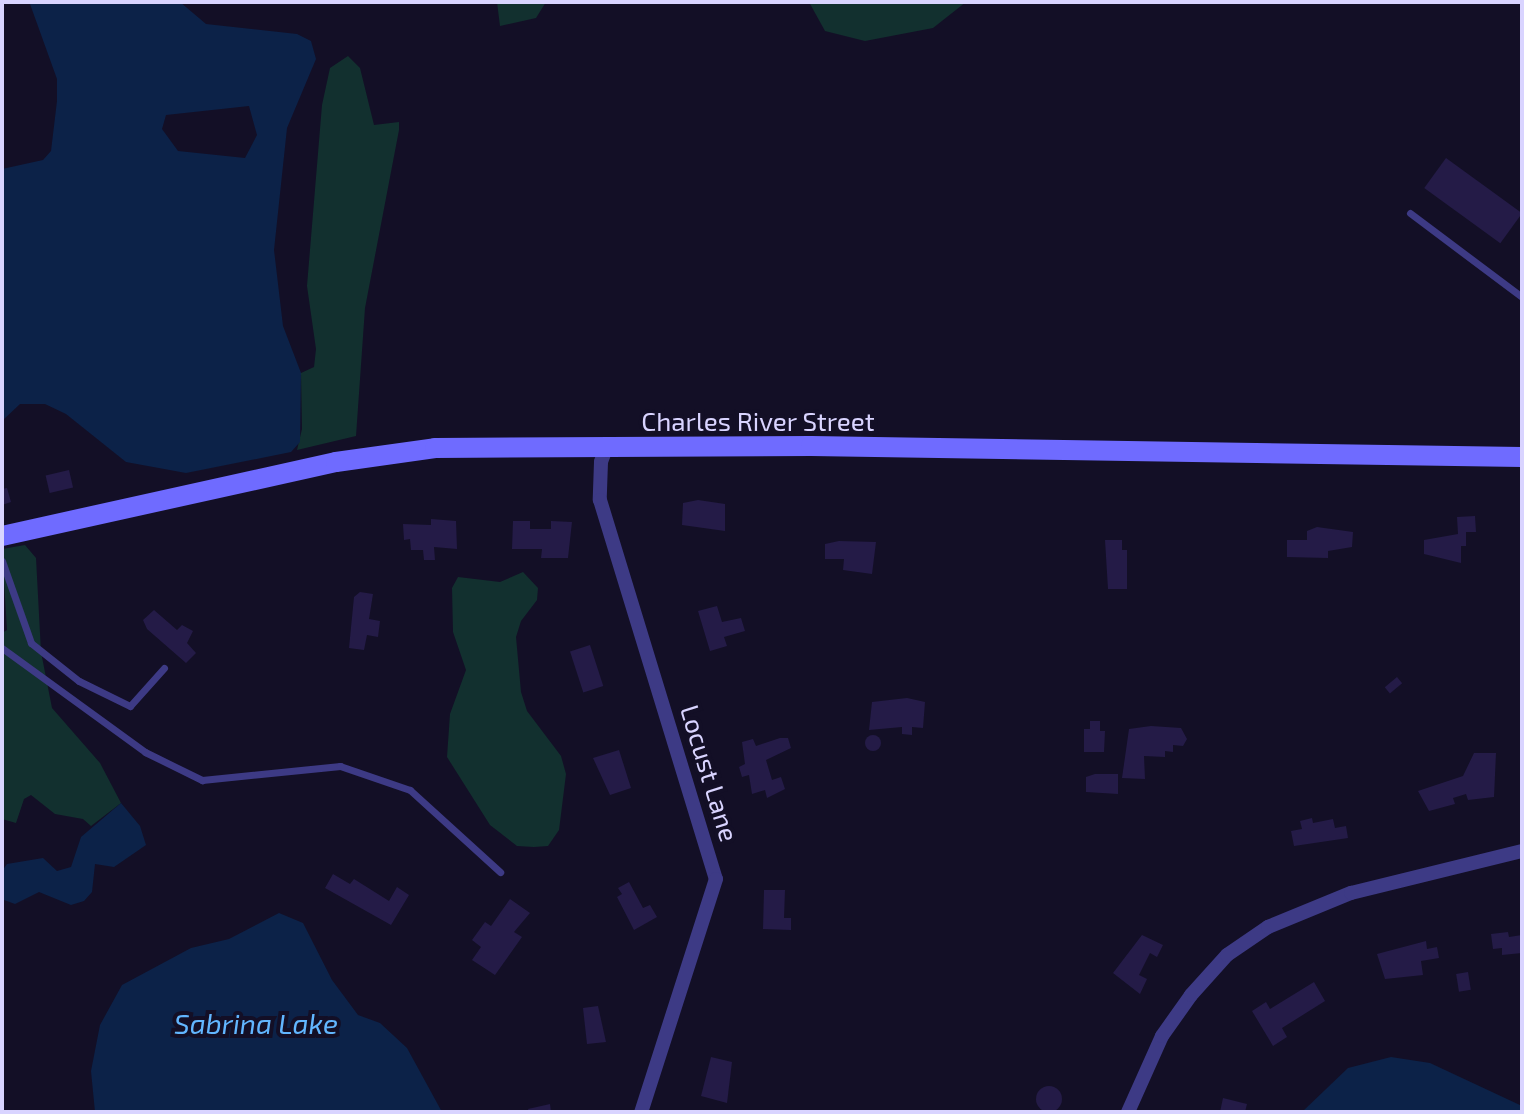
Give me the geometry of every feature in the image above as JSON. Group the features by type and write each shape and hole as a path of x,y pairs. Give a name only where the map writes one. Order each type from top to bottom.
{"street":[{"name":"Charles River Street","path":"2,536 396,452 607,446 1522,457"},
{"name":"Locust Lane","path":"607,446 601,462 600,500 716,879 641,1112"},
{"path":"1128,1112 1162,1036 1191,995 1227,955 1268,927 1351,893 1522,851"}],"lane":[{"path":"1410,213 1522,297"},
{"path":"2,561 31,643 79,681 130,706 164,668"},
{"path":"2,648 145,752 202,780 340,766 410,790 500,872"}],"green space":[{"path":"497,2 546,2 536,18 500,26"},
{"path":"809,2 966,2 933,28 865,41 825,31"},
{"path":"348,56 360,68 374,125 399,122 399,130 365,308 356,436 297,450 302,429 301,373 314,367 316,349 307,286 322,105 330,68"},
{"path":"25,545 36,558 41,652 52,708 100,763 121,803 91,826 83,819 55,814 31,795 24,799 16,823 2,819 2,633 7,630 2,549"},
{"path":"523,572 538,588 537,600 521,621 516,637 521,692 527,711 561,756 566,774 559,830 548,846 534,847 517,846 490,825 447,757 450,714 466,670 453,632 452,588 458,577 500,582"}],"water":[{"path":"180,2 206,24 297,34 311,41 316,59 287,128 274,250 283,326 301,373 300,442 291,452 186,473 126,462 66,414 45,404 20,404 2,421 2,169 43,160 51,151 57,101 57,79 30,4","holes":["249,106 257,135 245,158 178,151 162,129 166,115"]},
{"path":"121,803 140,826 146,845 114,867 95,864 92,892 84,901 71,905 39,892 15,904 4,900 2,871 7,864 43,858 57,871 71,867 81,837"},
{"name":"Sabrina Lake","path":"279,913 303,923 332,980 358,1015 380,1023 407,1048 442,1112 95,1112 91,1071 100,1025 122,985 191,948 229,939"},
{"path":"1391,1057 1430,1063 1522,1106 1522,1112 1302,1112 1348,1068"}],"building":[{"path":"1446,158 1522,213 1500,243 1424,188"},
{"path":"69,470 73,488 50,493 46,475"},
{"path":"7,488 11,502 2,505 2,489"},
{"path":"698,500 725,504 725,531 682,525 683,503"},
{"path":"1475,516 1476,532 1466,532 1466,546 1461,546 1461,563 1424,554 1424,540 1458,534 1457,517"},
{"path":"431,519 456,521 457,549 434,547 435,560 424,560 423,550 411,550 410,539 404,540 403,524 431,525"},
{"path":"513,521 530,521 530,529 551,529 551,521 572,522 568,558 541,558 542,549 512,549"},
{"path":"1317,527 1353,532 1352,547 1328,551 1328,558 1287,557 1287,540 1307,540 1307,531"},
{"path":"1105,540 1122,540 1122,550 1127,550 1127,589 1108,589"},
{"path":"839,541 876,542 872,574 843,570 844,559 825,559 825,544"},
{"path":"360,592 373,594 369,619 380,621 378,637 367,635 364,650 349,648 354,597"},
{"path":"717,606 722,622 741,618 745,631 724,637 727,646 710,651 698,611"},
{"path":"154,610 177,630 182,625 193,631 187,643 196,653 186,663 147,629 143,620"},
{"path":"590,645 603,686 583,692 570,651"},
{"path":"1397,677 1402,683 1390,693 1385,687"},
{"path":"907,698 925,702 923,728 912,727 912,735 902,734 902,727 869,730 872,702"},
{"path":"1090,721 1100,721 1100,731 1105,731 1104,752 1084,752 1084,729 1090,729"},
{"path":"1151,726 1181,728 1187,739 1183,746 1173,745 1173,752 1165,751 1165,757 1144,756 1145,779 1122,778 1129,729"},
{"path":"873,735 881,743 873,751 865,743"},
{"path":"788,738 791,748 766,760 772,780 781,777 785,789 767,798 765,790 752,794 749,775 742,777 739,767 745,764 742,742 753,739 756,746"},
{"path":"619,750 631,788 610,795 593,758"},
{"path":"1474,753 1496,753 1494,797 1468,800 1466,794 1453,798 1455,804 1429,811 1418,791 1463,776"},
{"path":"1118,774 1118,794 1086,792 1086,777"},
{"path":"1312,818 1313,823 1333,819 1335,828 1346,826 1348,838 1294,846 1291,831 1302,829 1300,821"},
{"path":"333,874 350,884 354,879 389,901 397,887 409,895 391,925 325,888"},
{"path":"629,882 643,908 650,905 657,917 634,930 617,897 622,894 618,888"},
{"path":"764,890 785,890 784,918 791,918 791,930 763,929"},
{"path":"510,899 530,913 514,932 522,937 495,975 472,960 481,947 472,940 485,922 491,926"},
{"path":"1508,932 1509,937 1522,935 1522,953 1502,955 1502,948 1493,949 1491,934"},
{"path":"1142,935 1163,945 1157,957 1150,953 1139,975 1147,979 1140,994 1113,973"},
{"path":"1426,941 1427,949 1437,947 1439,958 1421,961 1423,975 1385,979 1377,954"},
{"path":"1468,972 1471,990 1459,992 1456,974"},
{"path":"1314,982 1325,1001 1282,1028 1287,1037 1273,1046 1252,1011 1266,1002 1270,1009"},
{"path":"598,1006 606,1042 587,1044 583,1008"},
{"path":"711,1057 732,1062 727,1103 701,1096"},
{"path":"1049,1086 1058,1090 1062,1099 1058,1108 1049,1112 1040,1108 1036,1099 1040,1090"},
{"path":"1223,1098 1247,1104 1245,1112 1220,1112"},
{"path":"550,1104 551,1112 529,1112 528,1109"}]}
